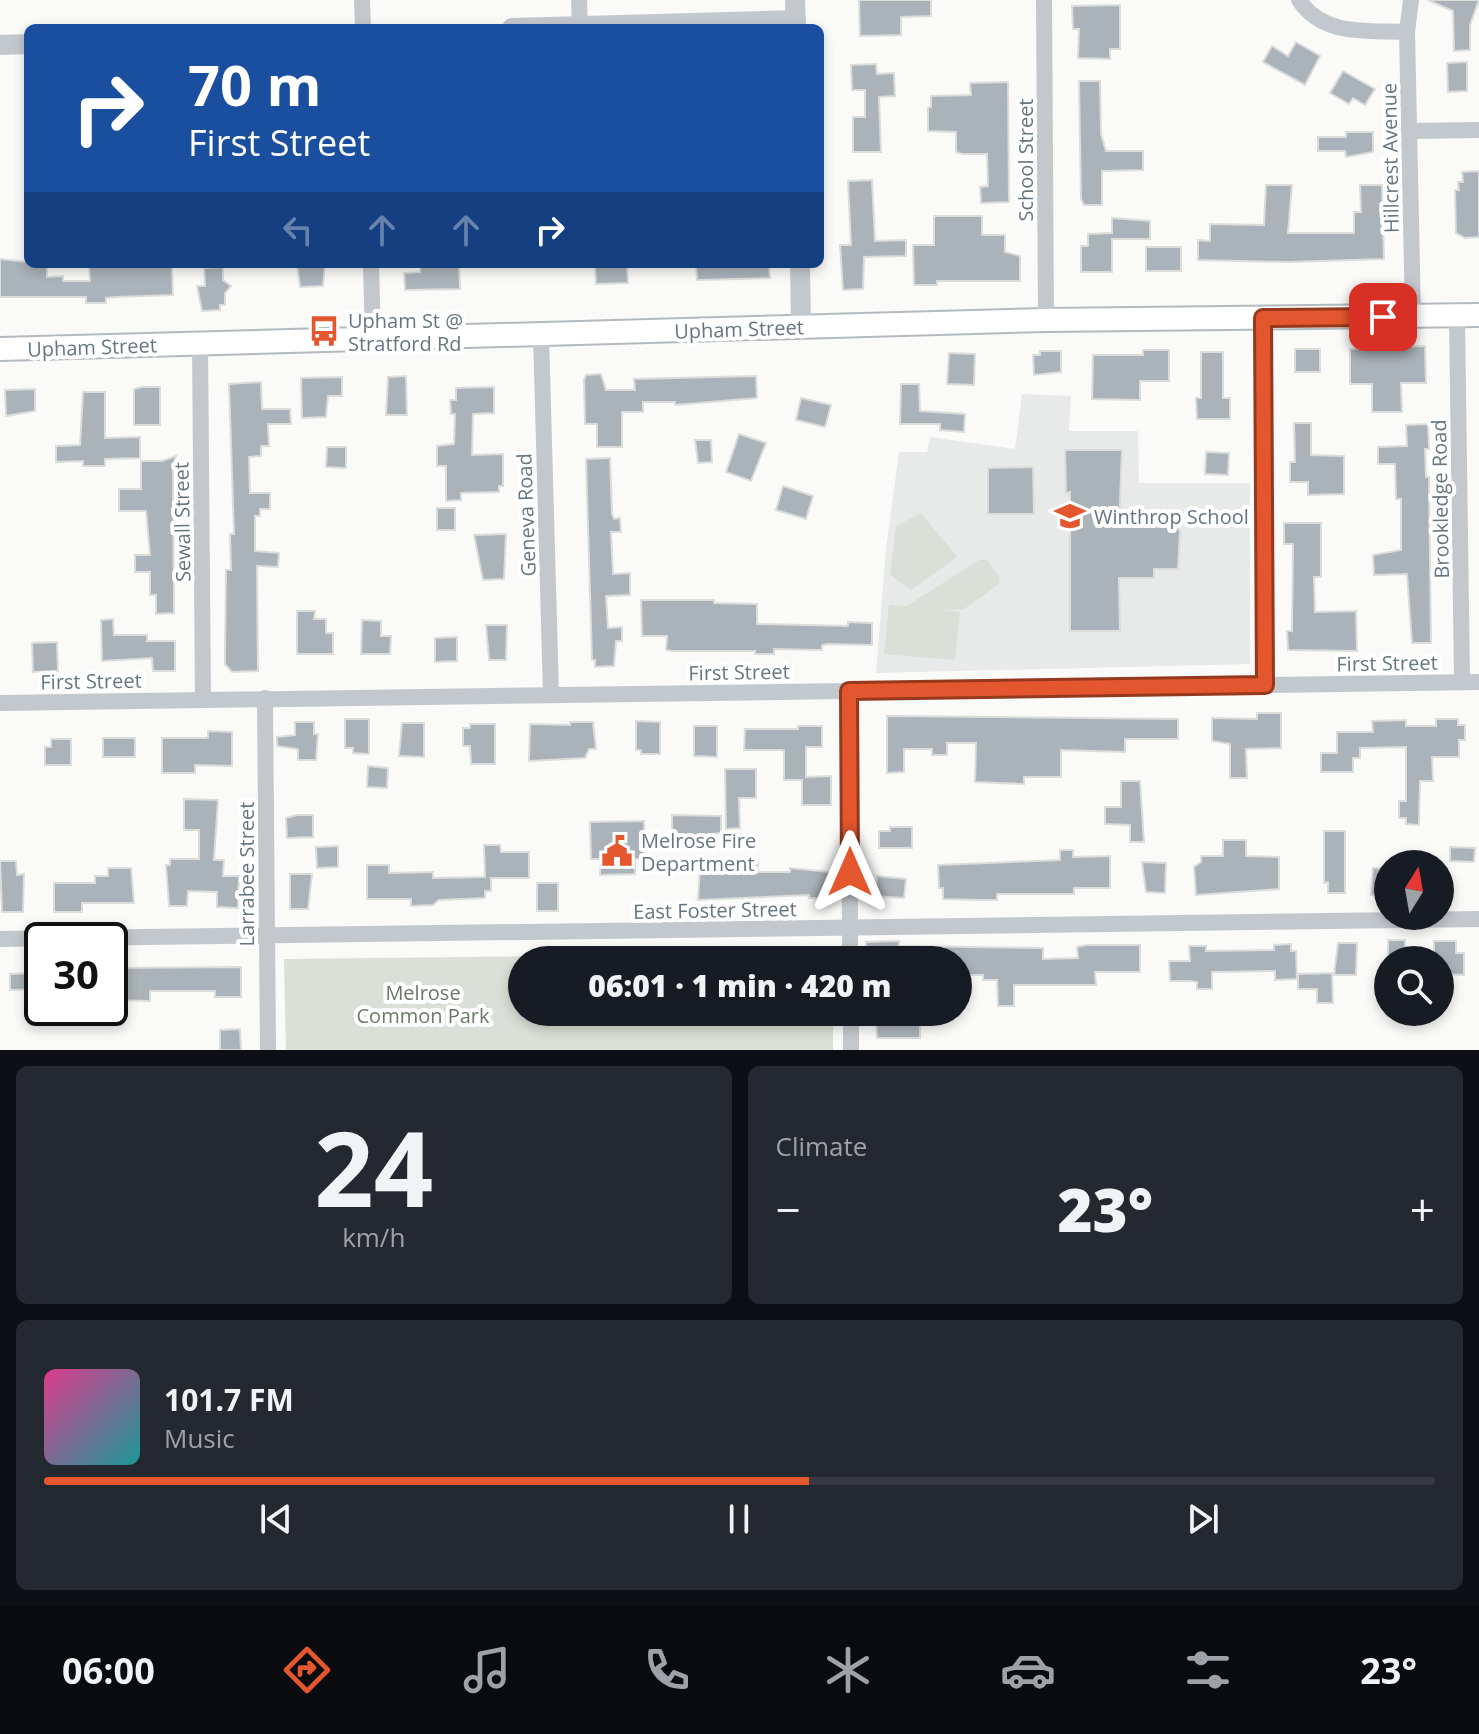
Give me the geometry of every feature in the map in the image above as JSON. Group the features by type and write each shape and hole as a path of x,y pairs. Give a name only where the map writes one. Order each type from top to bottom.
{"main road":[{"name":"Upham Street","path":"0,349 1046,320 1468,316"}],"street":[{"path":"362,0 363,24"},
{"path":"579,0 580,24"},
{"name":"School Street","path":"1044,0 1046,320"},
{"path":"1299,0 1313,16 1334,27 1407,32"},
{"name":"Hillcrest Avenue","path":"1411,0 1407,32 1413,316"},
{"path":"623,24 796,16"},
{"path":"0,45 24,44"},
{"path":"1409,131 1479,130"},
{"path":"371,268 373,339"},
{"path":"800,268 801,327"},
{"name":"Brookledge Road","path":"1468,316 1471,682"},
{"path":"1263,318 1265,685"},
{"name":"Geneva Road","path":"541,334 551,695"},
{"name":"Sewall Street","path":"200,344 203,699"},
{"name":"First Street","path":"0,703 1471,682"},
{"path":"849,691 850,946"},
{"name":"Larrabee Street","path":"265,698 268,1050"},
{"name":"East Foster Street","path":"0,939 1479,919"},
{"path":"851,1026 851,1050"}],"shaded area":[{"name":"Winthrop School","path":"1022,394 1071,396 1069,431 1138,431 1139,483 1250,483 1250,664 876,673 886,549 899,452 927,452 930,437 1015,449"}],"green space":[{"path":"921,513 957,557 911,590 890,574 896,526"},
{"path":"979,560 987,560 1000,578 999,584 964,609 944,610 960,612 955,660 884,654 889,605 907,606"},
{"name":"Melrose Common Park","path":"508,957 508,1026 833,1026 833,1050 286,1050 284,959"}],"building":[{"path":"859,0 931,0 931,16 901,17 901,35 860,36"},
{"path":"1428,0 1479,0 1470,25 1470,50 1454,51 1453,11"},
{"path":"1120,5 1120,49 1110,49 1110,59 1078,58 1079,29 1073,29 1072,6"},
{"path":"1296,42 1320,56 1305,85 1263,62 1272,46 1288,56"},
{"path":"1467,62 1467,91 1448,92 1447,63"},
{"path":"876,64 877,74 894,73 895,96 879,97 881,152 853,152 853,117 865,117 865,90 852,90 851,65"},
{"path":"1343,71 1375,89 1365,105 1353,98 1349,104 1330,93"},
{"path":"1079,81 1100,81 1101,134 1106,151 1143,151 1143,170 1102,171 1102,205 1084,205 1081,199"},
{"path":"1008,82 1009,202 981,203 980,187 988,186 987,154 956,152 956,132 928,131 928,108 931,107 931,96 971,95 970,83"},
{"path":"1346,132 1373,132 1373,152 1346,157 1345,151 1318,151 1318,137 1346,137"},
{"path":"1479,171 1479,237 1465,238 1456,233 1455,190 1459,190 1458,182 1463,182 1462,172"},
{"path":"872,180 875,241 906,240 906,256 864,257 863,289 843,290 840,245 851,245 848,181"},
{"path":"1266,185 1292,185 1288,233 1354,233 1354,212 1361,212 1360,185 1382,185 1384,259 1288,262 1198,260 1198,240 1210,241 1210,224 1264,225"},
{"path":"934,216 982,216 982,235 1005,235 1005,252 1020,256 1020,281 937,281 937,285 914,285 913,245 934,245"},
{"path":"1112,218 1150,221 1150,239 1112,239 1112,272 1081,272 1081,246 1088,246 1088,234 1112,233"},
{"path":"1146,247 1181,247 1181,271 1146,271"},
{"path":"0,259 24,262 24,268 47,268 47,277 63,276 63,281 90,281 89,268 172,268 173,295 106,298 106,303 86,303 86,297 0,297"},
{"path":"204,268 223,268 223,280 231,286 225,293 225,305 220,305 220,310 202,311 197,286 205,286"},
{"path":"298,268 325,268 323,286 300,287"},
{"path":"420,268 459,268 460,289 405,290 404,273 420,272"},
{"path":"595,268 627,268 628,283 596,284"},
{"path":"696,268 769,268 770,278 697,280"},
{"path":"1425,346 1426,383 1401,383 1402,412 1372,412 1372,384 1350,384 1350,349"},
{"path":"1295,349 1320,349 1320,372 1295,372"},
{"path":"1143,350 1169,350 1169,381 1140,381 1140,400 1092,399 1093,355 1143,355"},
{"path":"1040,351 1061,351 1061,372 1034,375 1033,355 1040,355"},
{"path":"1201,352 1223,352 1223,398 1230,398 1230,419 1197,419 1196,398 1201,398"},
{"path":"949,353 975,354 974,385 947,384"},
{"path":"601,374 606,390 635,390 634,379 756,376 757,398 675,405 675,402 643,402 643,412 622,412 622,447 597,447 597,424 585,424 584,380 586,375"},
{"path":"406,376 407,415 386,415 388,377"},
{"path":"342,377 342,396 328,396 326,417 302,418 301,378"},
{"path":"261,382 262,409 290,409 291,424 268,424 269,446 261,446 261,456 249,457 250,493 270,493 270,509 260,509 260,516 255,516 255,551 279,553 278,567 257,566 258,671 232,672 225,664 226,570 231,570 230,534 234,534 229,384"},
{"path":"901,384 919,384 920,411 965,414 964,432 940,430 940,424 900,424"},
{"path":"160,387 160,425 134,425 134,389"},
{"path":"494,387 494,413 473,414 472,455 503,454 503,486 499,486 499,492 461,493 461,500 446,501 446,466 437,466 437,446 454,444 455,414 451,414 450,400 456,400 456,388"},
{"path":"35,389 35,411 6,416 5,390"},
{"path":"83,392 105,392 105,438 140,437 140,458 105,459 105,466 83,466 83,461 56,462 56,446 80,445"},
{"path":"801,398 831,405 825,427 796,420"},
{"path":"1294,423 1311,423 1311,455 1344,456 1344,494 1308,495 1308,482 1290,482 1290,462 1295,462"},
{"path":"1428,424 1429,449 1425,449 1426,477 1429,477 1431,643 1412,643 1407,574 1374,575 1373,555 1401,550 1401,499 1396,499 1395,464 1378,464 1378,447 1407,446 1406,425"},
{"path":"739,434 766,443 751,481 726,472"},
{"path":"695,440 711,440 712,462 698,463"},
{"path":"327,447 346,447 346,468 326,467"},
{"path":"1065,450 1122,450 1119,527 1177,527 1180,531 1178,569 1154,569 1154,578 1119,578 1120,631 1070,631 1070,492 1066,493"},
{"path":"1206,452 1229,453 1228,475 1205,474"},
{"path":"176,456 173,470 174,613 156,614 156,595 150,595 150,572 135,572 135,555 150,555 146,511 119,511 119,489 141,489 141,461 162,461"},
{"path":"610,458 612,514 614,519 620,518 621,532 611,532 613,574 630,573 630,595 606,596 608,628 622,627 622,641 616,641 614,666 595,667 595,660 592,660 586,459"},
{"path":"1033,467 1034,514 988,514 988,468"},
{"path":"783,486 813,496 806,519 776,510"},
{"path":"437,508 455,508 455,530 437,530"},
{"path":"1284,523 1321,523 1321,577 1314,577 1315,612 1356,611 1357,651 1288,650 1287,631 1292,631 1293,544 1284,544"},
{"path":"506,534 504,579 483,580 474,535"},
{"path":"641,600 714,600 714,603 757,604 757,624 848,626 848,622 872,623 872,645 829,644 822,645 822,650 774,649 774,654 666,650 667,636 642,636"},
{"path":"297,611 315,611 314,619 326,619 326,633 333,633 333,654 297,654"},
{"path":"113,619 114,635 147,635 147,641 175,641 175,671 153,671 152,658 102,661 101,620"},
{"path":"362,620 381,621 381,636 391,636 390,654 361,654"},
{"path":"486,625 507,625 506,660 489,660"},
{"path":"457,637 457,661 435,662 435,638"},
{"path":"57,642 58,671 33,672 32,643"},
{"path":"1257,713 1281,713 1281,748 1246,749 1247,778 1230,778 1230,744 1212,741 1212,718 1257,719"},
{"path":"887,716 1178,719 1178,739 1125,739 1125,752 1061,750 1061,777 1024,777 1024,784 975,782 976,743 947,743 947,755 932,755 932,749 904,749 904,772 887,773"},
{"path":"345,719 369,719 369,754 353,753 353,748 345,748"},
{"path":"1436,719 1458,719 1458,725 1465,725 1465,740 1459,740 1459,757 1432,757 1433,781 1420,781 1419,825 1406,824 1406,818 1399,818 1399,801 1406,801 1406,747 1360,748 1360,758 1353,758 1353,772 1321,772 1321,753 1337,753 1337,732 1373,732 1372,721 1406,720 1406,726 1436,726"},
{"path":"636,721 660,722 660,754 641,754 641,750 636,750"},
{"path":"295,722 314,722 314,734 318,734 316,760 298,760 298,749 277,746 277,737 295,735"},
{"path":"570,722 593,722 596,749 589,749 585,758 529,761 530,724 570,725"},
{"path":"402,723 424,723 424,757 399,756"},
{"path":"470,724 495,724 495,764 471,764 470,746 463,746 463,728 470,728"},
{"path":"694,726 717,726 717,757 694,756"},
{"path":"798,726 822,726 822,747 806,747 806,777 831,776 831,805 802,805 802,780 784,780 784,750 744,750 745,729 798,729"},
{"path":"208,731 232,732 232,766 195,765 195,773 162,773 162,738 208,738"},
{"path":"103,738 135,738 135,757 103,757"},
{"path":"51,739 71,739 71,765 45,765 45,747 51,747"},
{"path":"368,766 388,768 387,788 367,787"},
{"path":"725,769 756,769 756,798 739,798 740,828 726,829"},
{"path":"1121,781 1140,781 1144,842 1130,842 1130,825 1105,824 1105,807 1121,807"},
{"path":"184,799 218,800 214,860 224,860 223,876 239,876 238,908 217,907 217,892 188,891 187,906 169,906 166,865 170,865 170,859 199,859 199,830 184,830"},
{"path":"313,815 313,837 287,838 286,818"},
{"path":"672,815 721,816 721,833 672,838"},
{"path":"644,821 645,859 635,859 635,874 600,875 600,859 591,859 590,822"},
{"path":"890,827 912,827 912,848 879,848 879,831 890,831"},
{"path":"1324,831 1345,831 1345,893 1328,893 1328,882 1324,883"},
{"path":"1223,840 1246,840 1246,856 1279,857 1279,889 1196,895 1194,867 1201,862 1201,856 1223,856"},
{"path":"484,845 500,845 501,852 529,852 529,878 491,878 491,891 485,891 485,898 439,900 433,905 411,906 411,899 367,899 367,865 389,865 389,873 433,872 433,878 485,877"},
{"path":"338,846 338,867 317,868 316,847"},
{"path":"1450,847 1475,848 1474,862 1454,861 1454,850"},
{"path":"1060,850 1073,850 1073,857 1110,856 1110,888 1074,888 1074,894 997,894 997,900 943,899 938,865 1060,860"},
{"path":"0,861 16,861 17,875 24,874 23,912 2,912"},
{"path":"758,862 758,872 790,872 790,868 829,872 830,898 809,898 809,895 698,900 700,867 735,868 735,863"},
{"path":"1142,862 1166,863 1165,893 1146,892"},
{"path":"108,868 131,868 134,903 82,903 82,912 54,912 54,883 95,883 95,876 108,876"},
{"path":"1373,868 1374,868 1374,895 1371,895"},
{"path":"290,874 312,874 308,909 290,909"},
{"path":"877,876 906,879 904,898 875,896"},
{"path":"537,883 558,883 558,911 537,911"},
{"path":"1388,940 1405,940 1405,946 1388,946"},
{"path":"899,941 899,946 866,946 866,942"},
{"path":"1434,941 1456,941 1456,953 1464,953 1464,975 1454,975 1454,946 1434,946"},
{"path":"1338,943 1357,943 1356,975 1334,975"},
{"path":"1291,944 1291,951 1296,951 1297,979 1275,980 1275,971 1212,972 1212,989 1197,989 1197,982 1170,981 1169,961 1190,961 1189,946 1206,946 1206,951 1274,950 1274,945"},
{"path":"1087,945 1140,945 1140,972 1095,972 1096,985 1014,985 1014,1006 998,1006 997,980 983,980 983,975 972,975 972,947 1043,948 1043,959 1078,958 1077,947"},
{"path":"241,967 241,997 215,997 215,991 150,991 150,1001 128,1000 128,968"},
{"path":"1332,973 1333,1003 1317,1003 1317,989 1298,989 1298,974"},
{"path":"10,974 24,974 24,990 10,990"},
{"path":"876,1026 920,1026 920,1038 877,1038"},
{"path":"240,1029 241,1050 220,1050 220,1030"}],"place":[{"name":"Upham St @ Stratford Rd","path":"324,331"},
{"name":"Winthrop School","path":"1070,516"},
{"name":"Melrose Fire Department","path":"617,851"}],"route":[{"path":"850,872 849,691 1265,685 1263,318 1383,317"}]}
